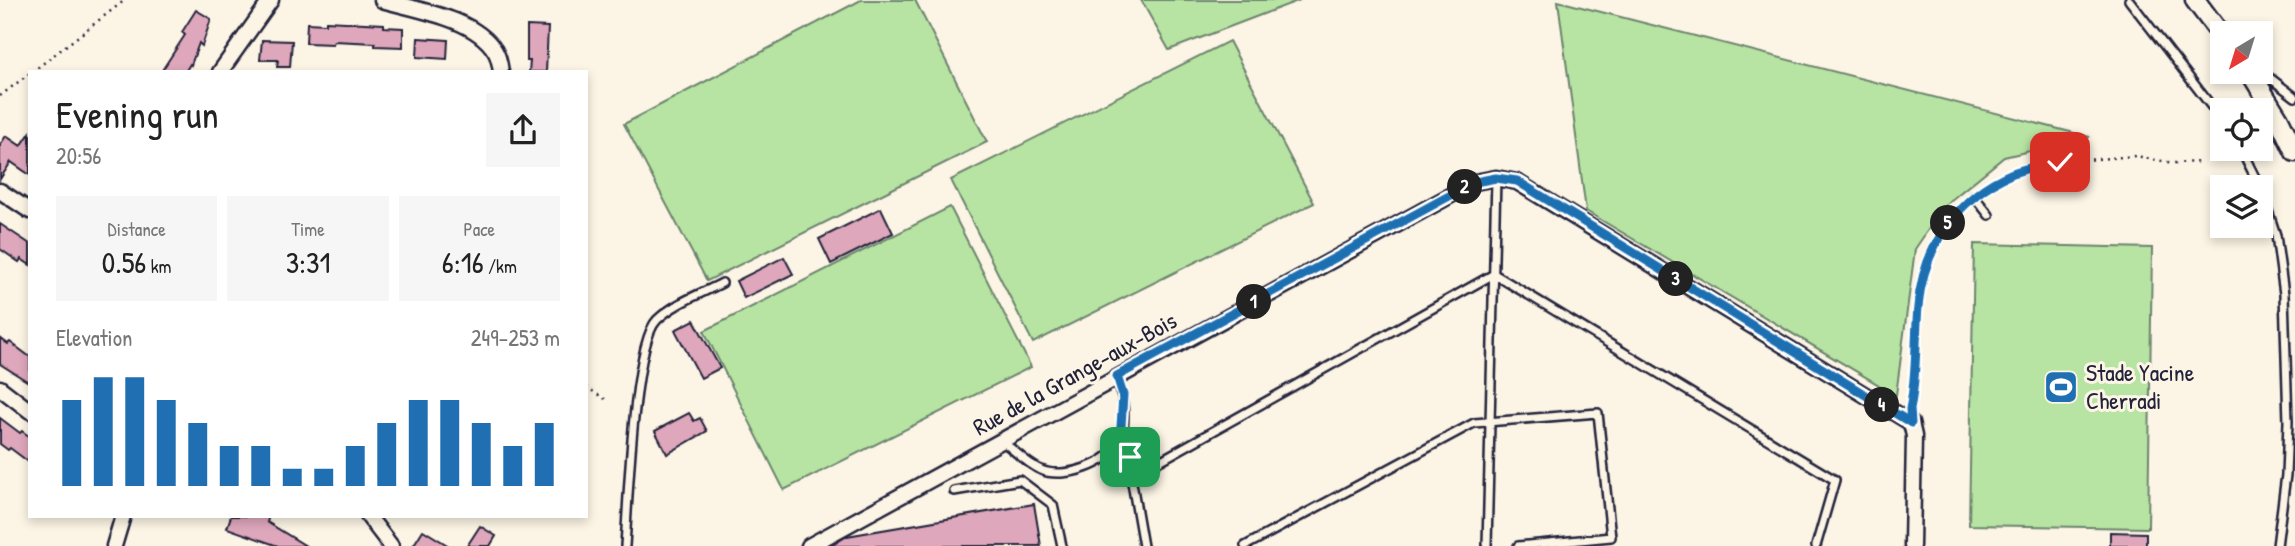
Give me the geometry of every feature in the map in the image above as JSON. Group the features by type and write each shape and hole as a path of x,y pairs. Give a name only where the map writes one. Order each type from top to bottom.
{"street":[{"path":"221,70 271,0"},
{"path":"382,0 466,25 484,36 496,53 500,70"},
{"path":"2195,0 2211,21"},
{"path":"2258,84 2279,118 2295,152"},
{"path":"1496,178 1517,181 1911,423 1914,436 1913,546"},
{"name":"Rue de la Grange-aux-Bois","path":"809,546 1475,182 1496,178"},
{"path":"0,191 28,210"},
{"path":"0,388 28,409"},
{"path":"114,546 122,518"},
{"path":"370,518 391,546"}],"lane":[{"path":"2129,0 2210,105"},
{"path":"2273,80 2295,97"},
{"path":"1487,546 1496,178"},
{"path":"1974,196 1989,215"},
{"path":"2273,226 2284,294 2288,422 2286,475 2277,546"},
{"path":"1131,477 1493,274"},
{"path":"1493,274 1835,480 1816,546"},
{"path":"625,546 634,420 647,337 656,321 670,310 722,283"},
{"path":"1002,441 1040,470 1060,475 1076,472 1111,453 1120,442 1123,395 1117,376"},
{"path":"1245,546 1474,423 1598,413 1611,537 1518,546"},
{"path":"1120,442 1130,457 1143,546"},
{"path":"954,491 1020,480 1053,505 1062,546"}],"path":[{"path":"34,70 125,0"},
{"path":"0,96 28,74"},
{"path":"1911,423 1918,303 1923,275 1933,248 1947,224 1974,196 1987,185 2016,172 2060,162 2136,156 2173,163 2202,162"},
{"path":"588,388 605,399"}],"green space":[{"path":"861,0 915,0 987,142 707,281 624,124"},
{"path":"1141,0 1300,0 1169,50"},
{"path":"1558,1 2090,137 2004,157 1945,205 1915,249 1896,395 1586,211"},
{"path":"1229,41 1314,203 1033,343 951,180"},
{"path":"950,207 1031,367 784,490 704,331"},
{"name":"Stade Yacine Cherradi","path":"1974,244 2152,248 2148,528 1969,525"}],"building":[{"path":"196,10 211,19 202,46 199,43 191,65 186,70 162,70 185,35 182,32"},
{"path":"326,21 384,24 384,27 403,28 403,47 334,41 333,44 306,43 307,23 326,24"},
{"path":"527,26 548,27 546,70 529,70 530,61 527,61"},
{"path":"418,38 448,40 447,59 417,57"},
{"path":"262,40 292,41 290,67 277,67 278,60 260,60"},
{"path":"6,136 21,146 28,136 28,174 11,162 0,179 0,145"},
{"path":"881,208 893,233 831,264 819,239"},
{"path":"0,224 28,243 28,264 21,259 19,262 0,249"},
{"path":"784,257 793,274 744,298 736,281"},
{"path":"694,320 720,368 701,378 675,330"},
{"path":"0,338 28,356 28,382 0,364"},
{"path":"689,413 694,421 700,418 707,431 667,454 655,431"},
{"path":"0,418 20,433 22,431 28,436 28,462 10,448 8,450 0,444"},
{"path":"1034,504 1041,546 831,546 847,536"},
{"path":"230,518 268,518 267,522 306,546 278,546 227,528"},
{"path":"480,526 496,536 490,546 467,546"},
{"path":"423,530 449,546 413,546"},
{"path":"2110,532 2146,533 2146,546 2110,546"}],"place":[{"name":"Stade Yacine Cherradi","path":"2061,387"}],"route":[{"path":"1130,457 1120,442 1123,395 1117,376 1475,182 1496,178 1517,181 1911,423 1918,303 1923,275 1933,248 1947,224 1963,205 1987,185 2016,172 2060,162"}]}
